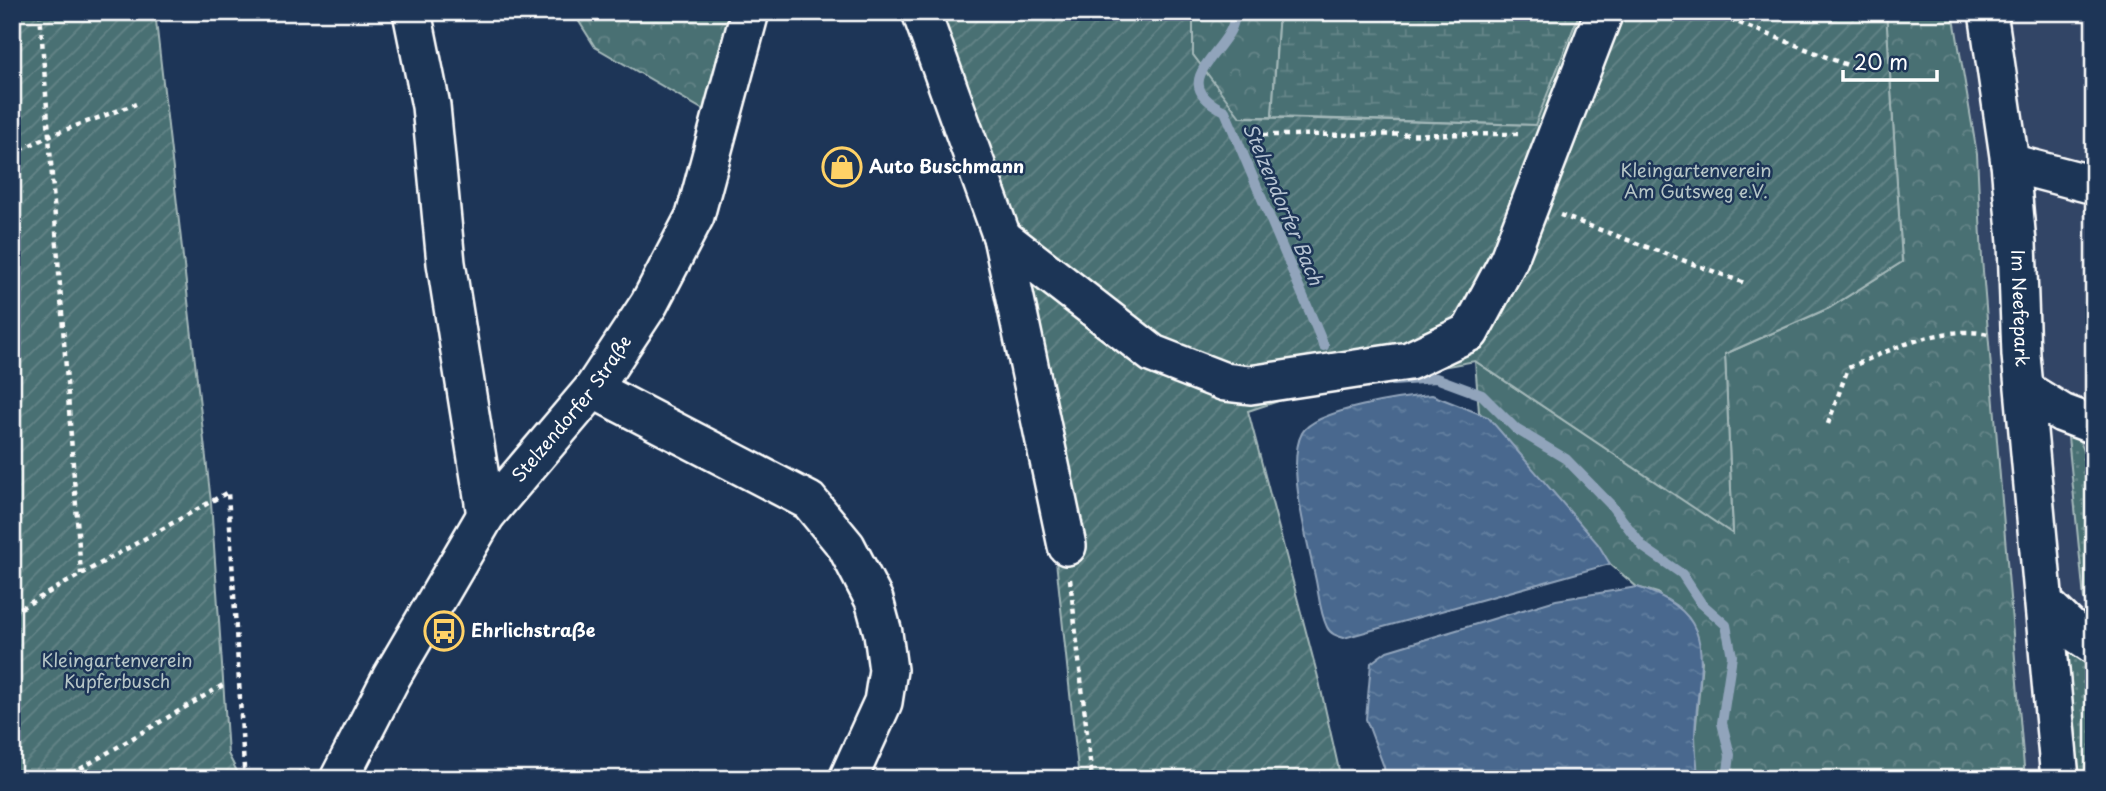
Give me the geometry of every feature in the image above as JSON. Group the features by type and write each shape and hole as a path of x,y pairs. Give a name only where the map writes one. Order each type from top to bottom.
{"street":[{"path":"412,12 431,107 446,263 486,515"},
{"name":"Stelzendorfer Straße","path":"339,779 392,676 486,515 593,389 649,304 695,216 750,12"},
{"path":"921,12 1002,237 1067,546"},
{"path":"1002,237 1153,354 1226,382 1250,385 1409,361 1469,332 1508,259 1604,12"},
{"name":"Im Neefepark","path":"1988,12 2010,163 2017,243 2020,340 2060,779"},
{"path":"2010,163 2094,185"},
{"path":"593,389 809,501 846,546 874,600 883,634 888,670 883,702 848,779"},
{"path":"2025,390 2062,413 2094,425"},
{"path":"2046,605 2073,631 2094,645"}],"path":[{"path":"40,12 51,135 80,574"},
{"path":"1711,12 1852,67"},
{"path":"12,154 51,135 136,104"},
{"path":"1263,135 1557,134"},
{"path":"1530,204 1745,283"},
{"path":"1828,424 1848,368 1911,342 1968,330 2020,340"},
{"path":"12,613 228,492 244,768 253,779"},
{"path":"1067,546 1092,779"},
{"path":"63,779 223,685"}],"shaded area":[{"path":"1953,12 2094,12 2094,779 2025,779 1982,259 1977,154"}],"green space":[{"name":"Kleingartenverein Kupferbusch","path":"12,12 155,12 211,502 228,754 241,779 12,779"},
{"path":"573,12 741,12 707,112 595,47"},
{"name":"Kleingartenverein Am Gutsweg e.V.","path":"907,12 1193,12 1193,55 1240,117 1535,125 1580,12 1886,12 1902,262 1829,308 1725,354 1733,534 1475,361 1309,391 1248,411 1319,681 1341,779 1079,779 1054,542 990,253"},
{"path":"1193,12 1279,12 1272,117 1239,117 1193,55"},
{"path":"1279,12 1580,12 1536,125 1272,117"},
{"path":"1886,12 1953,12 1977,154 1982,259 2025,779 1697,779 1695,736 1702,661 1658,593 1637,587 1610,564 1479,412 1475,361 1733,533 1725,354 1829,308 1902,262"},
{"path":"2075,431 2094,472 2094,621 2084,599 2068,437"},
{"path":"2066,637 2094,662 2092,779 2077,779"}],"water":[{"path":"1432,395 1488,417 1598,544 1610,564 1344,638 1336,635 1328,629 1323,616 1300,506 1296,464 1297,447 1302,433 1324,417 1342,411 1402,398"},
{"path":"1637,587 1665,598 1683,612 1695,628 1700,645 1701,665 1695,735 1697,779 1385,779 1384,767 1366,719 1371,663 1387,651 1556,600"}],"waterway":[{"name":"Stelzendorfer Bach","path":"1237,12 1230,31 1201,74 1201,92 1210,102 1225,111 1324,346"},
{"name":"Stelzendorfer Bach","path":"1393,381 1436,378 1482,395 1516,429 1566,459 1611,505 1643,547 1682,574 1701,603 1726,625 1732,656 1722,723 1730,755 1727,779"}],"place":[{"name":"Auto Buschmann","path":"842,167"},
{"name":"Ehrlichstraße","path":"444,631"}]}
